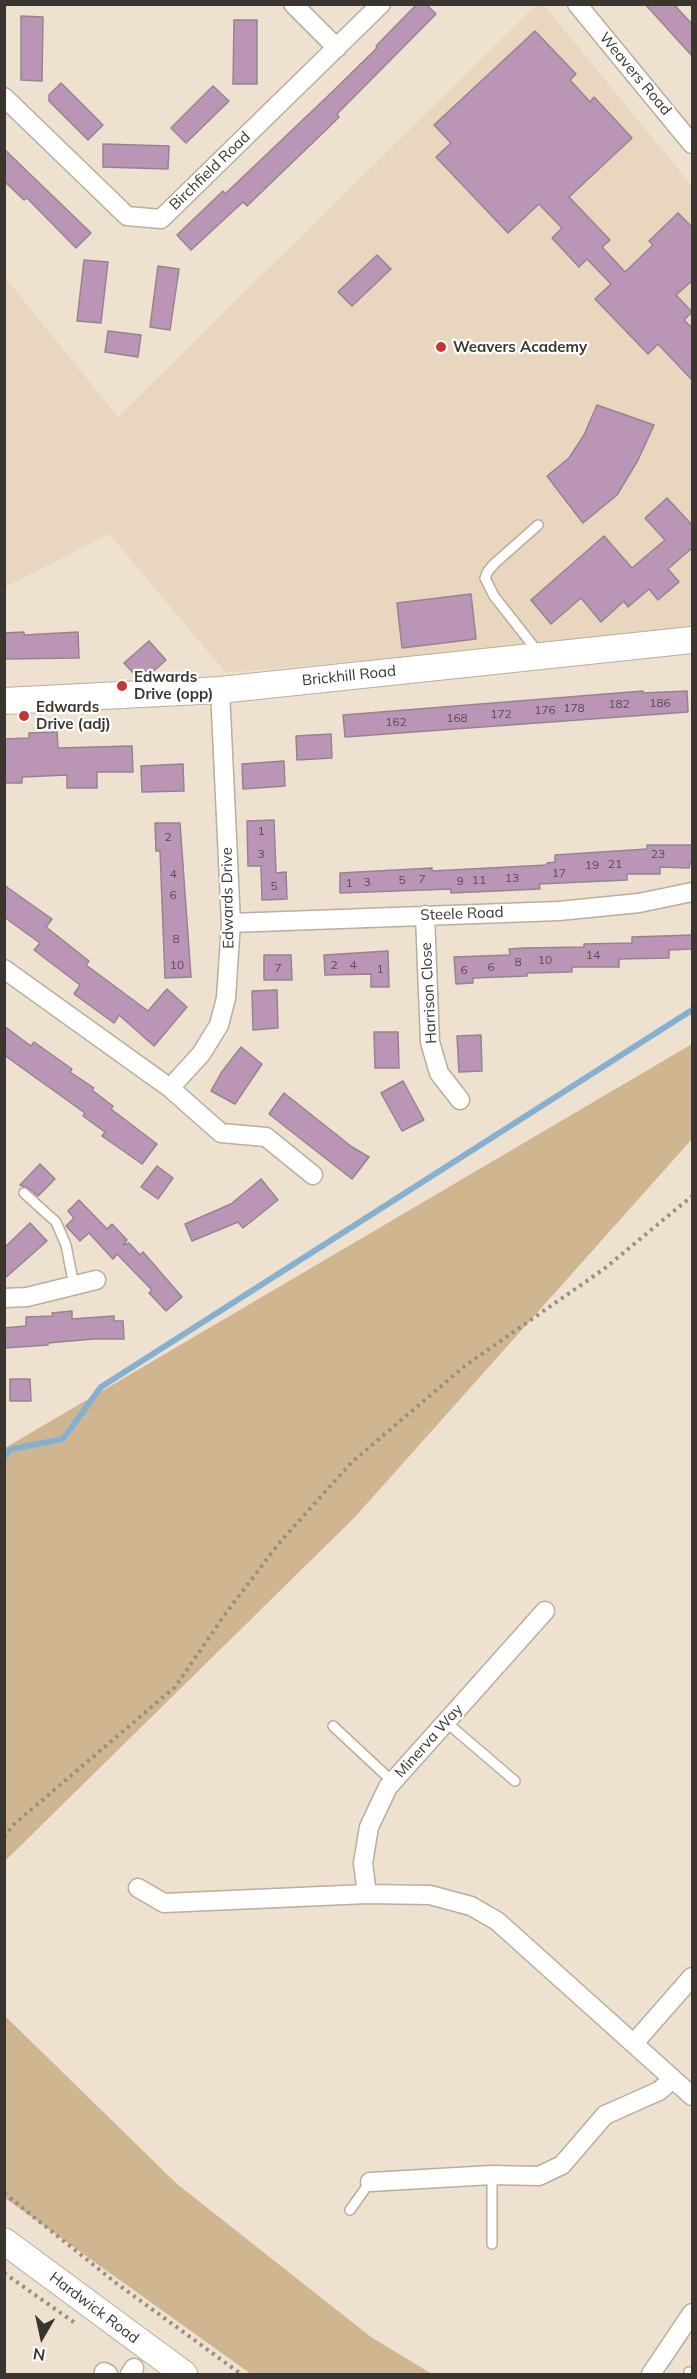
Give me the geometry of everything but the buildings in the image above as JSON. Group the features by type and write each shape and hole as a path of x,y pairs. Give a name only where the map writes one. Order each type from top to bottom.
{"street":[{"path":"293,4 337,48"},
{"name":"Birchfield Road","path":"4,97 127,216 161,219 381,4"},
{"name":"Weavers Road","path":"577,4 691,137"},
{"name":"Brickhill Road","path":"4,701 220,690 693,640"},
{"name":"Edwards Drive","path":"170,1088 201,1054 219,1024 226,998 231,923 220,690"},
{"name":"Steele Road","path":"231,923 559,911 639,903 693,892"},
{"name":"Harrison Close","path":"425,915 430,1042 439,1073 460,1100"},
{"path":"4,969 170,1088 220,1132 266,1137 313,1175"},
{"path":"4,1298 27,1297 96,1280"},
{"name":"Minerva Way","path":"367,1894 363,1863 369,1827 388,1787 545,1611"},
{"path":"138,1888 164,1903 367,1894 430,1895 471,1906 497,1921 693,2096"},
{"path":"635,2042 693,1977"},
{"path":"370,2182 492,2175 539,2176 562,2165 605,2115 660,2091 673,2079"},
{"name":"Hardwick Road","path":"4,2241 184,2374"},
{"path":"651,2374 692,2316"}],"lane":[{"path":"538,525 494,564 485,578 494,596 541,656"},
{"path":"24,1193 56,1222 66,1245 74,1286"},
{"path":"446,1722 515,1781"},
{"path":"333,1726 393,1782"},
{"path":"492,2175 492,2244"},
{"path":"350,2210 370,2182"}],"path":[{"path":"4,1837 13,1825 175,1688 226,1613 280,1542 352,1462 466,1365 604,1269 693,1196"},
{"path":"4,2193 116,2283 241,2374"}],"shaded area":[{"name":"Weavers Academy","path":"536,5 544,5 692,186 692,626 553,643 226,673 109,534 5,587 4,276 118,417"},
{"path":"692,1044 692,1139 355,1517 5,1861 5,1448"},
{"path":"5,2016 177,2184 371,2337 432,2374 251,2374 5,2198"}],"waterway":[{"path":"4,1456 12,1449 63,1439 101,1387 692,1010"}],"place":[{"name":"Weavers Academy","path":"441,347"},
{"name":"Edwards Drive (opp)","path":"122,686"},
{"name":"Edwards Drive (adj)","path":"24,716"}]}
